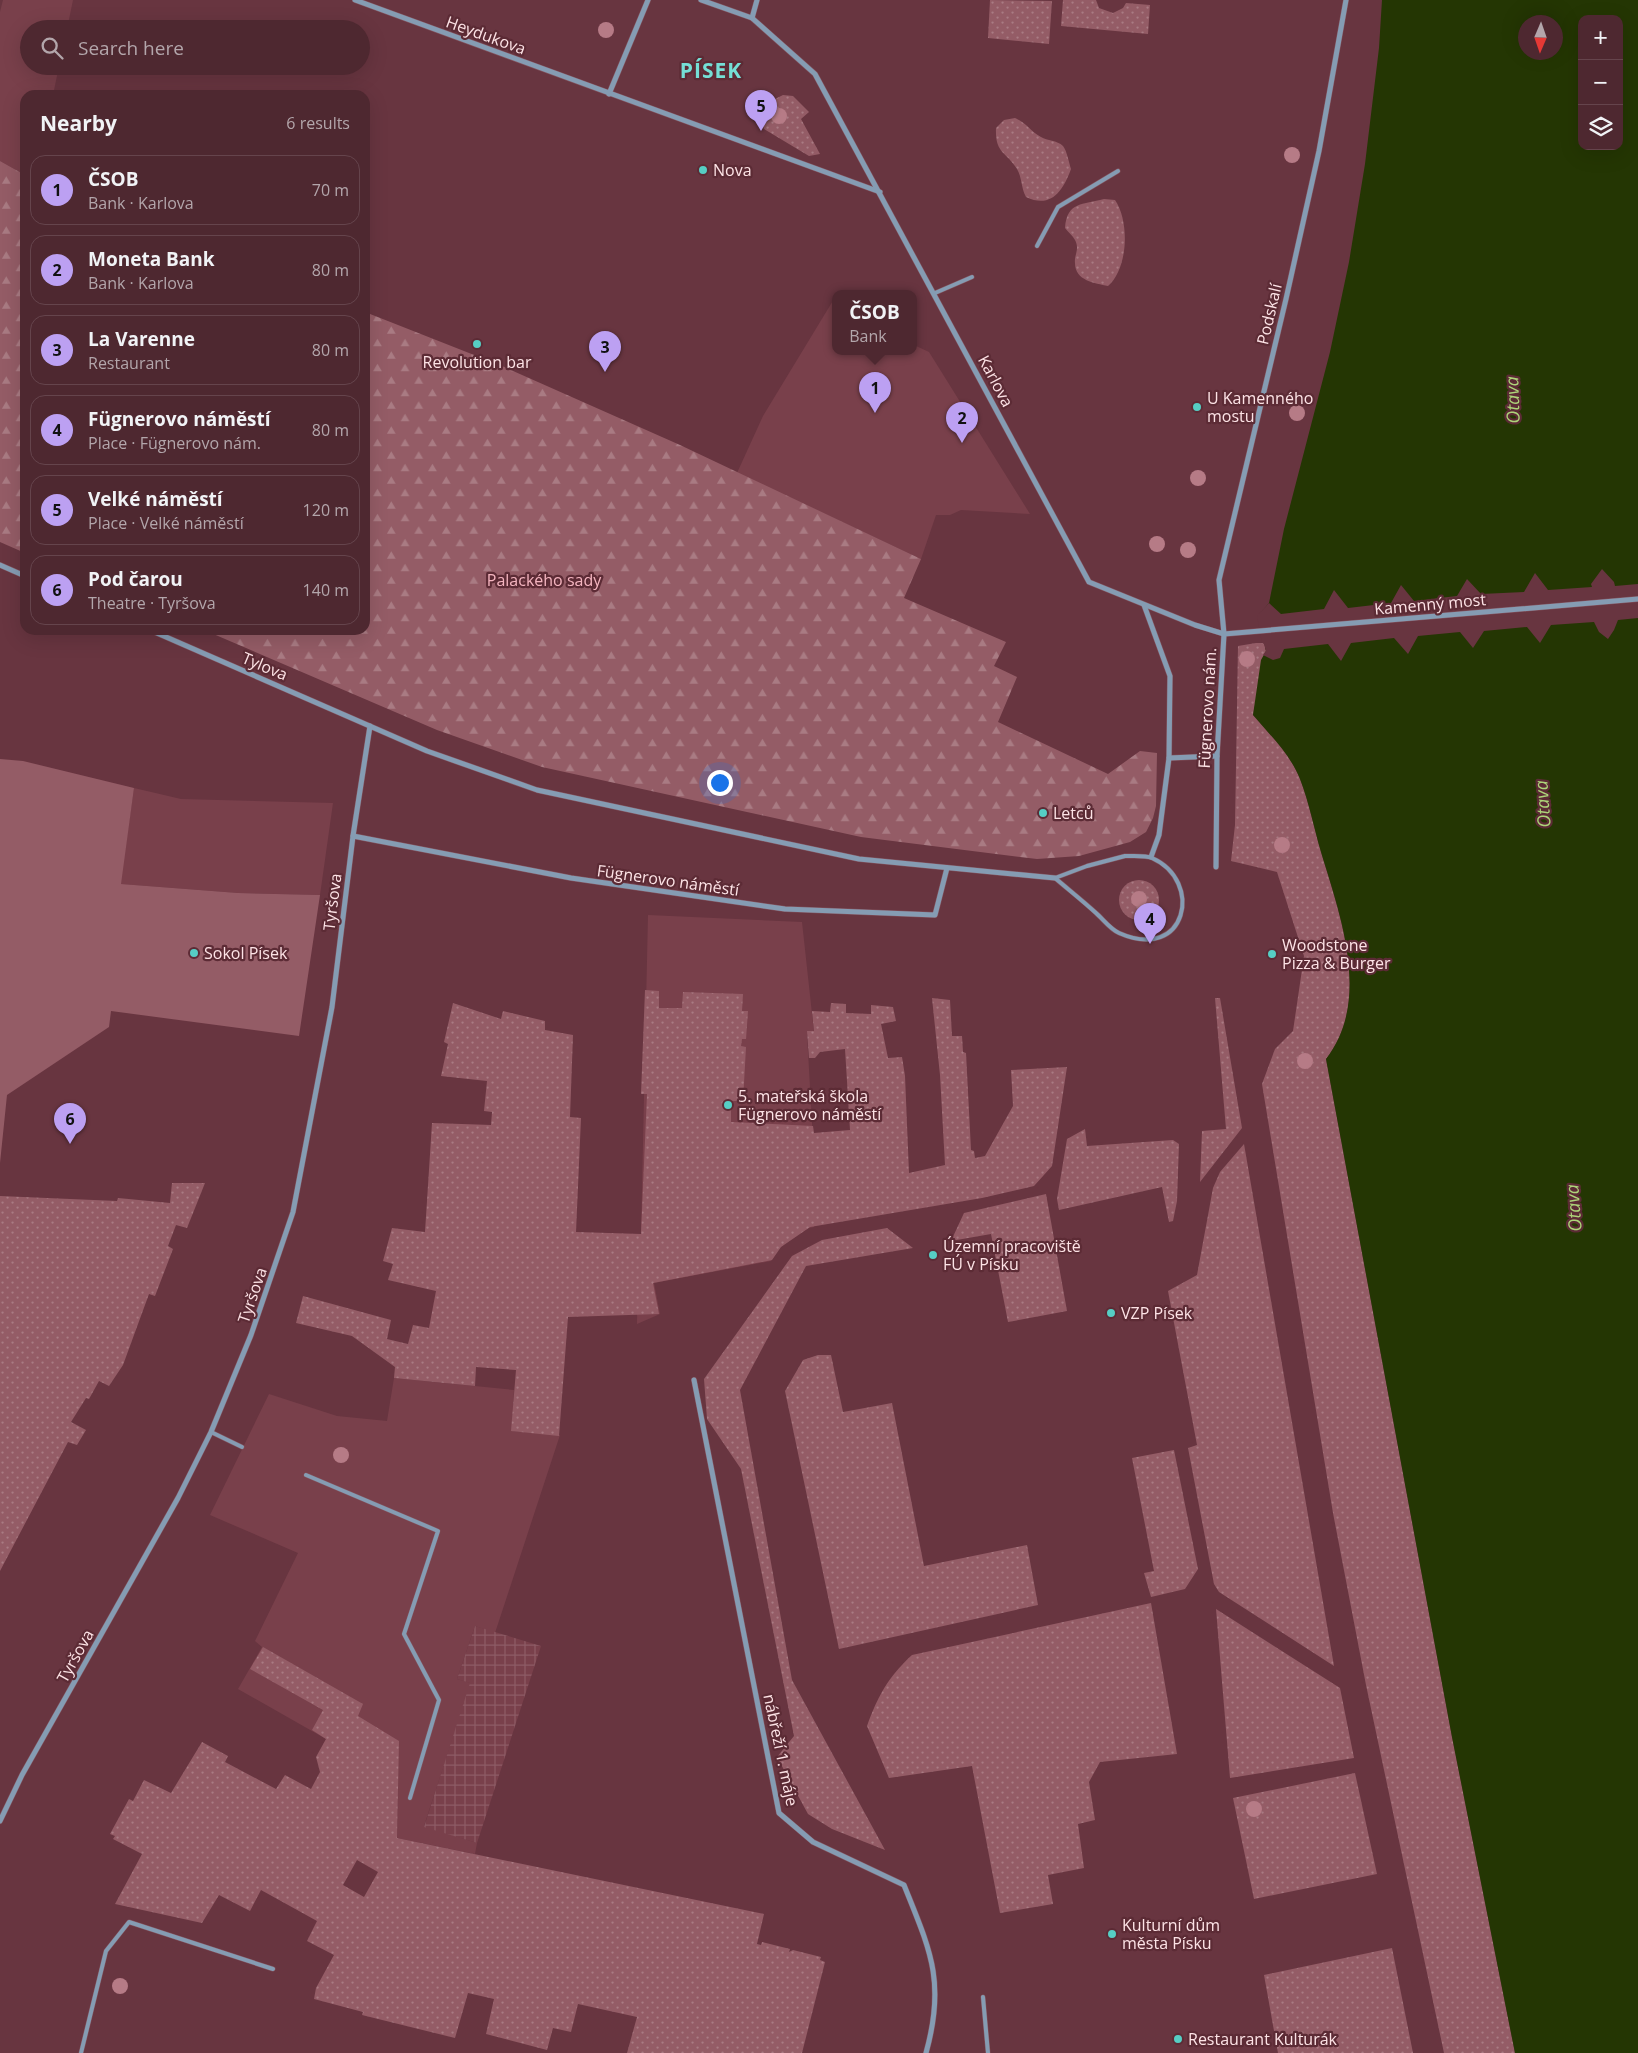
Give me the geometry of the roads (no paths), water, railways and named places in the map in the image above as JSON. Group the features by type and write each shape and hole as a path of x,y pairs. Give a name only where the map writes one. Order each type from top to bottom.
{"street":[{"name":"Heydukova","path":"355,0 881,192"},
{"path":"609,94 648,0"},
{"path":"701,0 752,18 757,0"},
{"name":"Podskalí","path":"1224,634 1219,580 1310,188 1346,0"},
{"name":"Karlova","path":"752,18 815,74 881,192 1090,582"},
{"path":"0,565 20,574"},
{"name":"Fügnerovo nám.","path":"1090,582 1195,625 1224,634 1217,756 1216,867"},
{"name":"Kamenný most","path":"1224,634 1638,599"},
{"path":"1144,605 1170,676 1169,758 1159,835 1151,857"},
{"name":"Tylova","path":"161,635 370,726"},
{"path":"370,726 427,751 537,790 859,859 1056,878"},
{"name":"Tyršova","path":"0,1820 22,1775 178,1498 211,1432 251,1335 293,1212 332,1007 353,836 370,726"},
{"path":"1169,758 1217,756"},
{"name":"Fügnerovo náměstí","path":"353,836 571,878 785,909 935,915 947,868"},
{"name":"nábřeží 1. máje","path":"694,1380 779,1813 813,1842 904,1885 931,1953 937,1993 926,2053"}],"lane":[{"path":"1037,246 1058,207 1118,172"},
{"path":"935,293 972,277"},
{"path":"1125,856 1151,857 1176,876 1181,892 1182,909 1177,925 1171,932 1147,941 1117,932 1056,878 1087,866 1125,856"},
{"path":"211,1432 242,1447"},
{"path":"306,1475 438,1531 404,1634 439,1700 410,1798"},
{"path":"81,2053 106,1951 129,1922 273,1969"},
{"path":"983,1997 988,2053"}],"water":[{"name":"Otava","path":"1382,0 1638,0 1638,2053 1515,2053 1452,1737 1326,1059 1340,1036 1347,1011 1350,984 1343,930 1300,779 1285,753 1253,715 1261,660 1266,651 1259,615 1269,603 1284,529 1330,352 1349,262 1365,164 1379,48"}],"place":[{"name":"Velké náměstí","path":"761,131"},
{"name":"Nova","path":"703,170"},
{"name":"Revolution bar","path":"477,344"},
{"name":"La Varenne","path":"605,372"},
{"name":"U Kamenného mostu","path":"1197,407"},
{"name":"ČSOB","path":"875,413"},
{"name":"Moneta Bank","path":"962,443"},
{"name":"Letců","path":"1043,813"},
{"name":"Fügnerovo náměstí","path":"1150,944"},
{"name":"Sokol Písek","path":"194,953"},
{"name":"Woodstone Pizza & Burger","path":"1272,954"},
{"name":"5. mateřská škola Fügnerovo náměstí","path":"728,1105"},
{"name":"Pod čarou","path":"70,1144"},
{"name":"Územní pracoviště FÚ v Písku","path":"933,1255"},
{"name":"VZP Písek","path":"1111,1313"},
{"name":"Kulturní dům města Písku","path":"1112,1934"},
{"name":"Restaurant Kulturák","path":"1178,2039"}],"district":[{"name":"PÍSEK","path":"711,71"}],"park label":[{"name":"Palackého sady","path":"544,580"}]}
